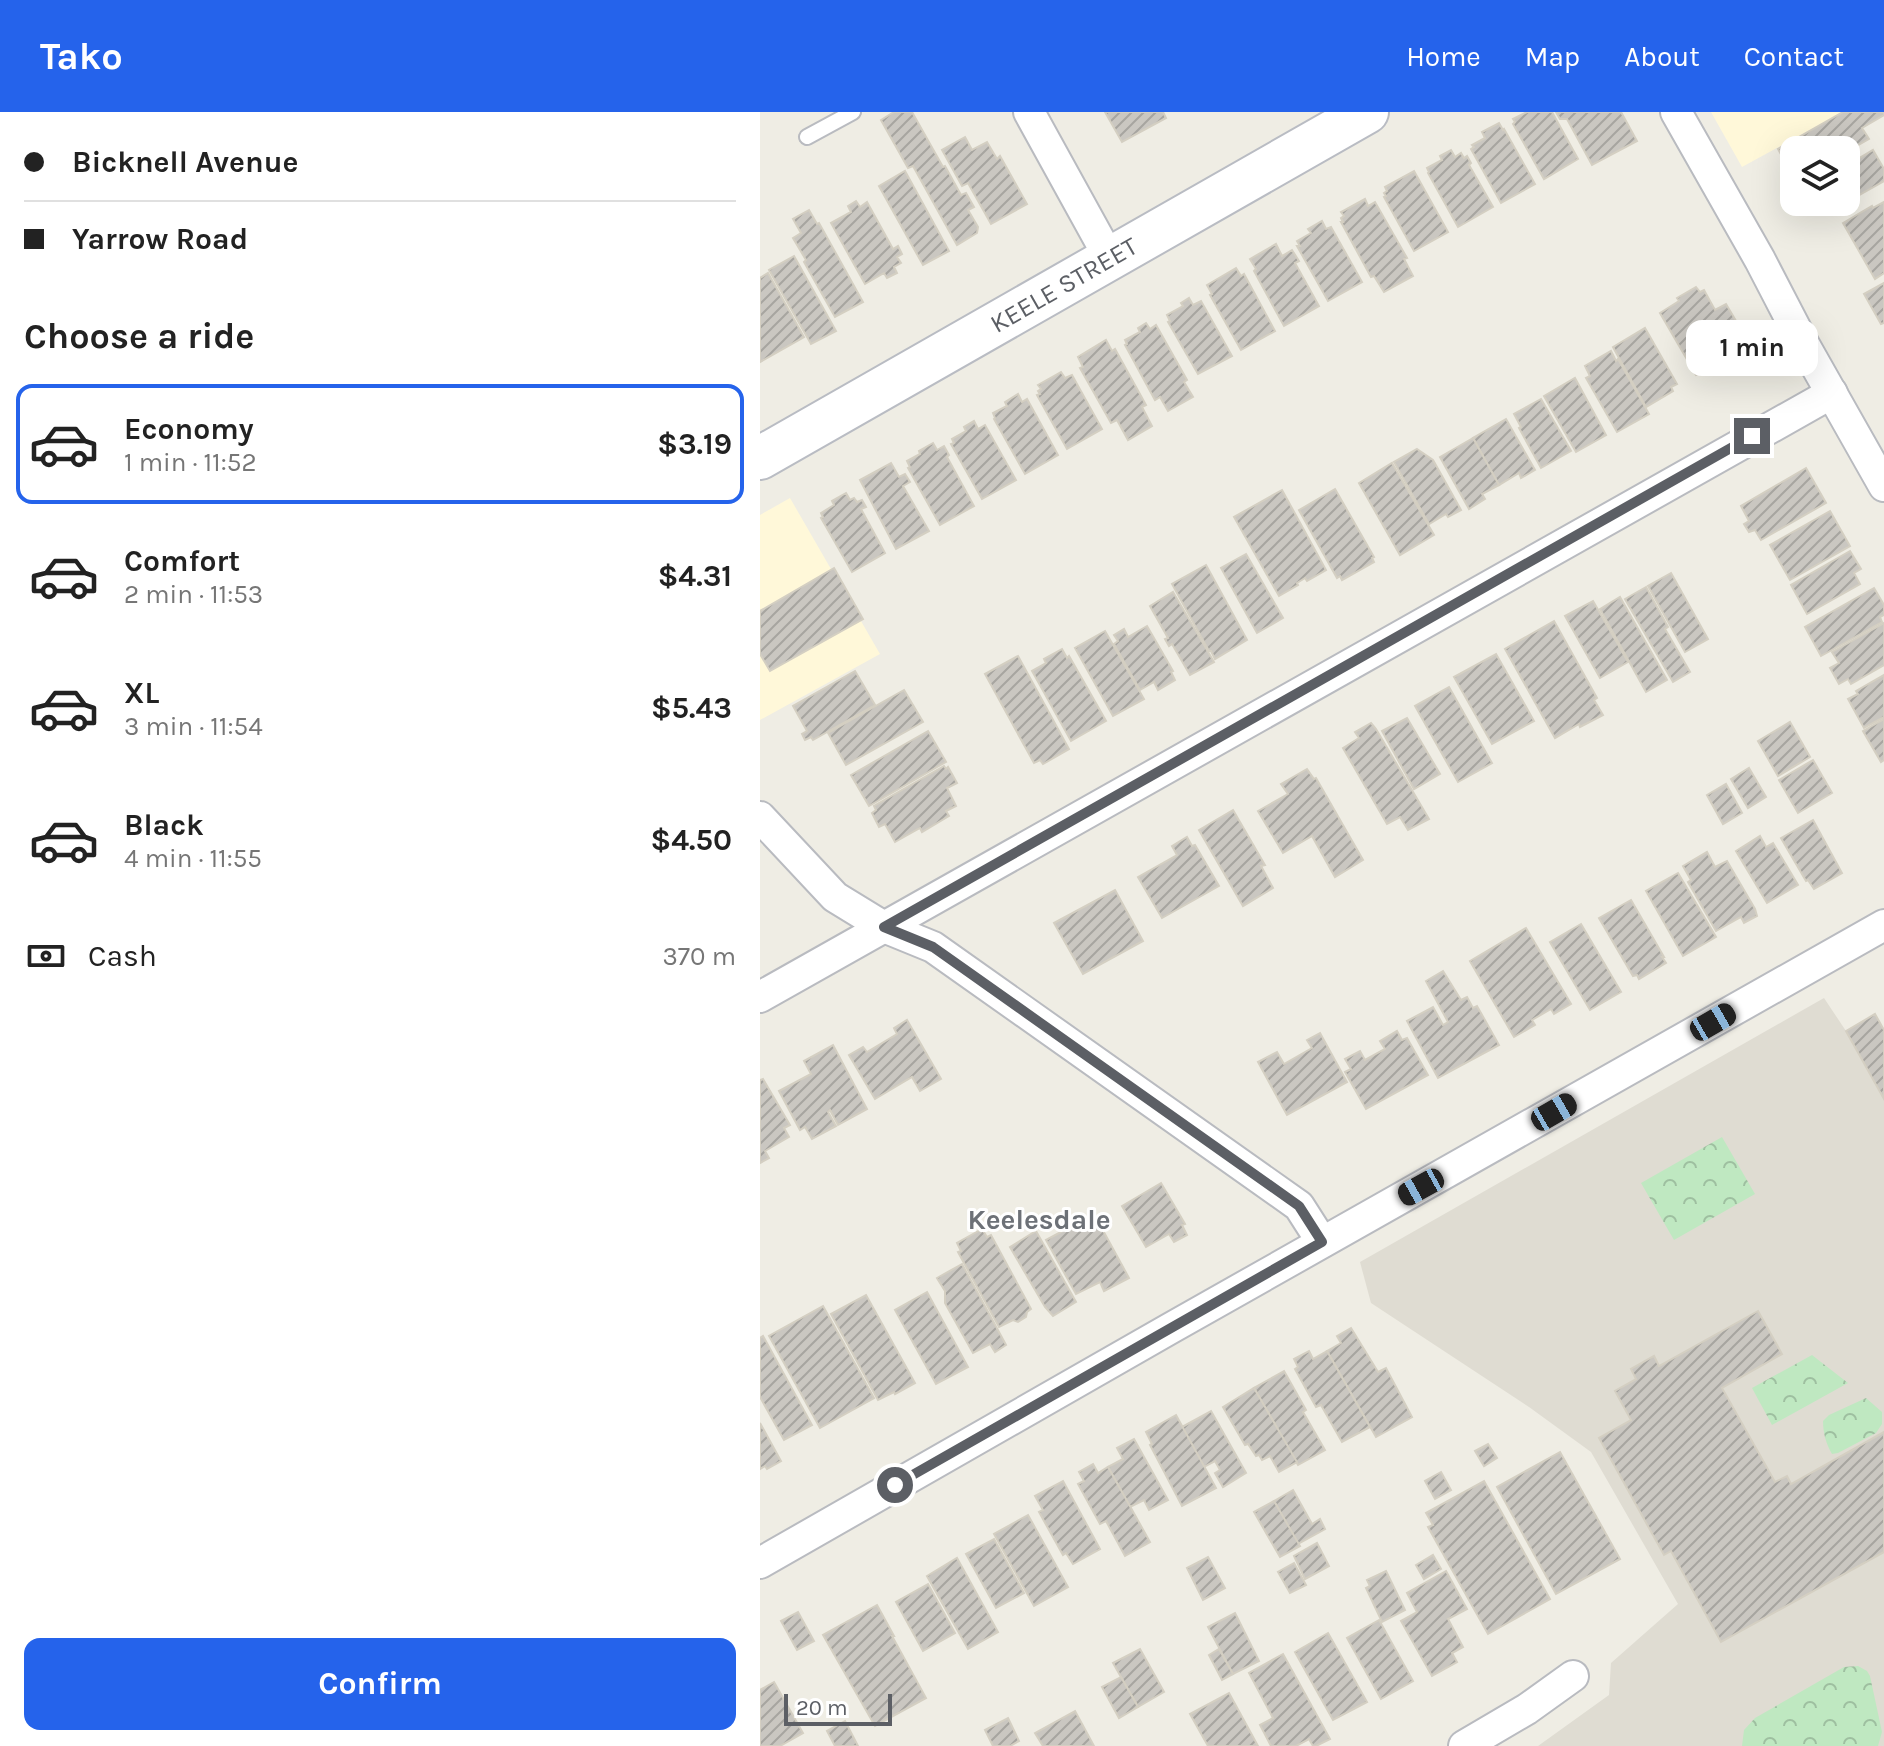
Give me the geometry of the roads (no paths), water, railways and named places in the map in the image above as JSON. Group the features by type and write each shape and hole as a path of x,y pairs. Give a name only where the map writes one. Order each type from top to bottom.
{"main road":[{"name":"KEELE STREET","path":"760,458 1367,112"}],"street":[{"path":"1029,112 1110,259"},
{"path":"1676,112 1884,486"},
{"path":"760,997 1832,393"},
{"path":"760,817 835,897 884,927 933,947 1299,1206 1322,1242"},
{"path":"760,1563 1884,925"},
{"path":"1464,1746 1527,1709 1573,1676"}],"lane":[{"path":"807,137 853,112"}],"district":[{"name":"Keelesdale","path":"1039,1219"}]}
